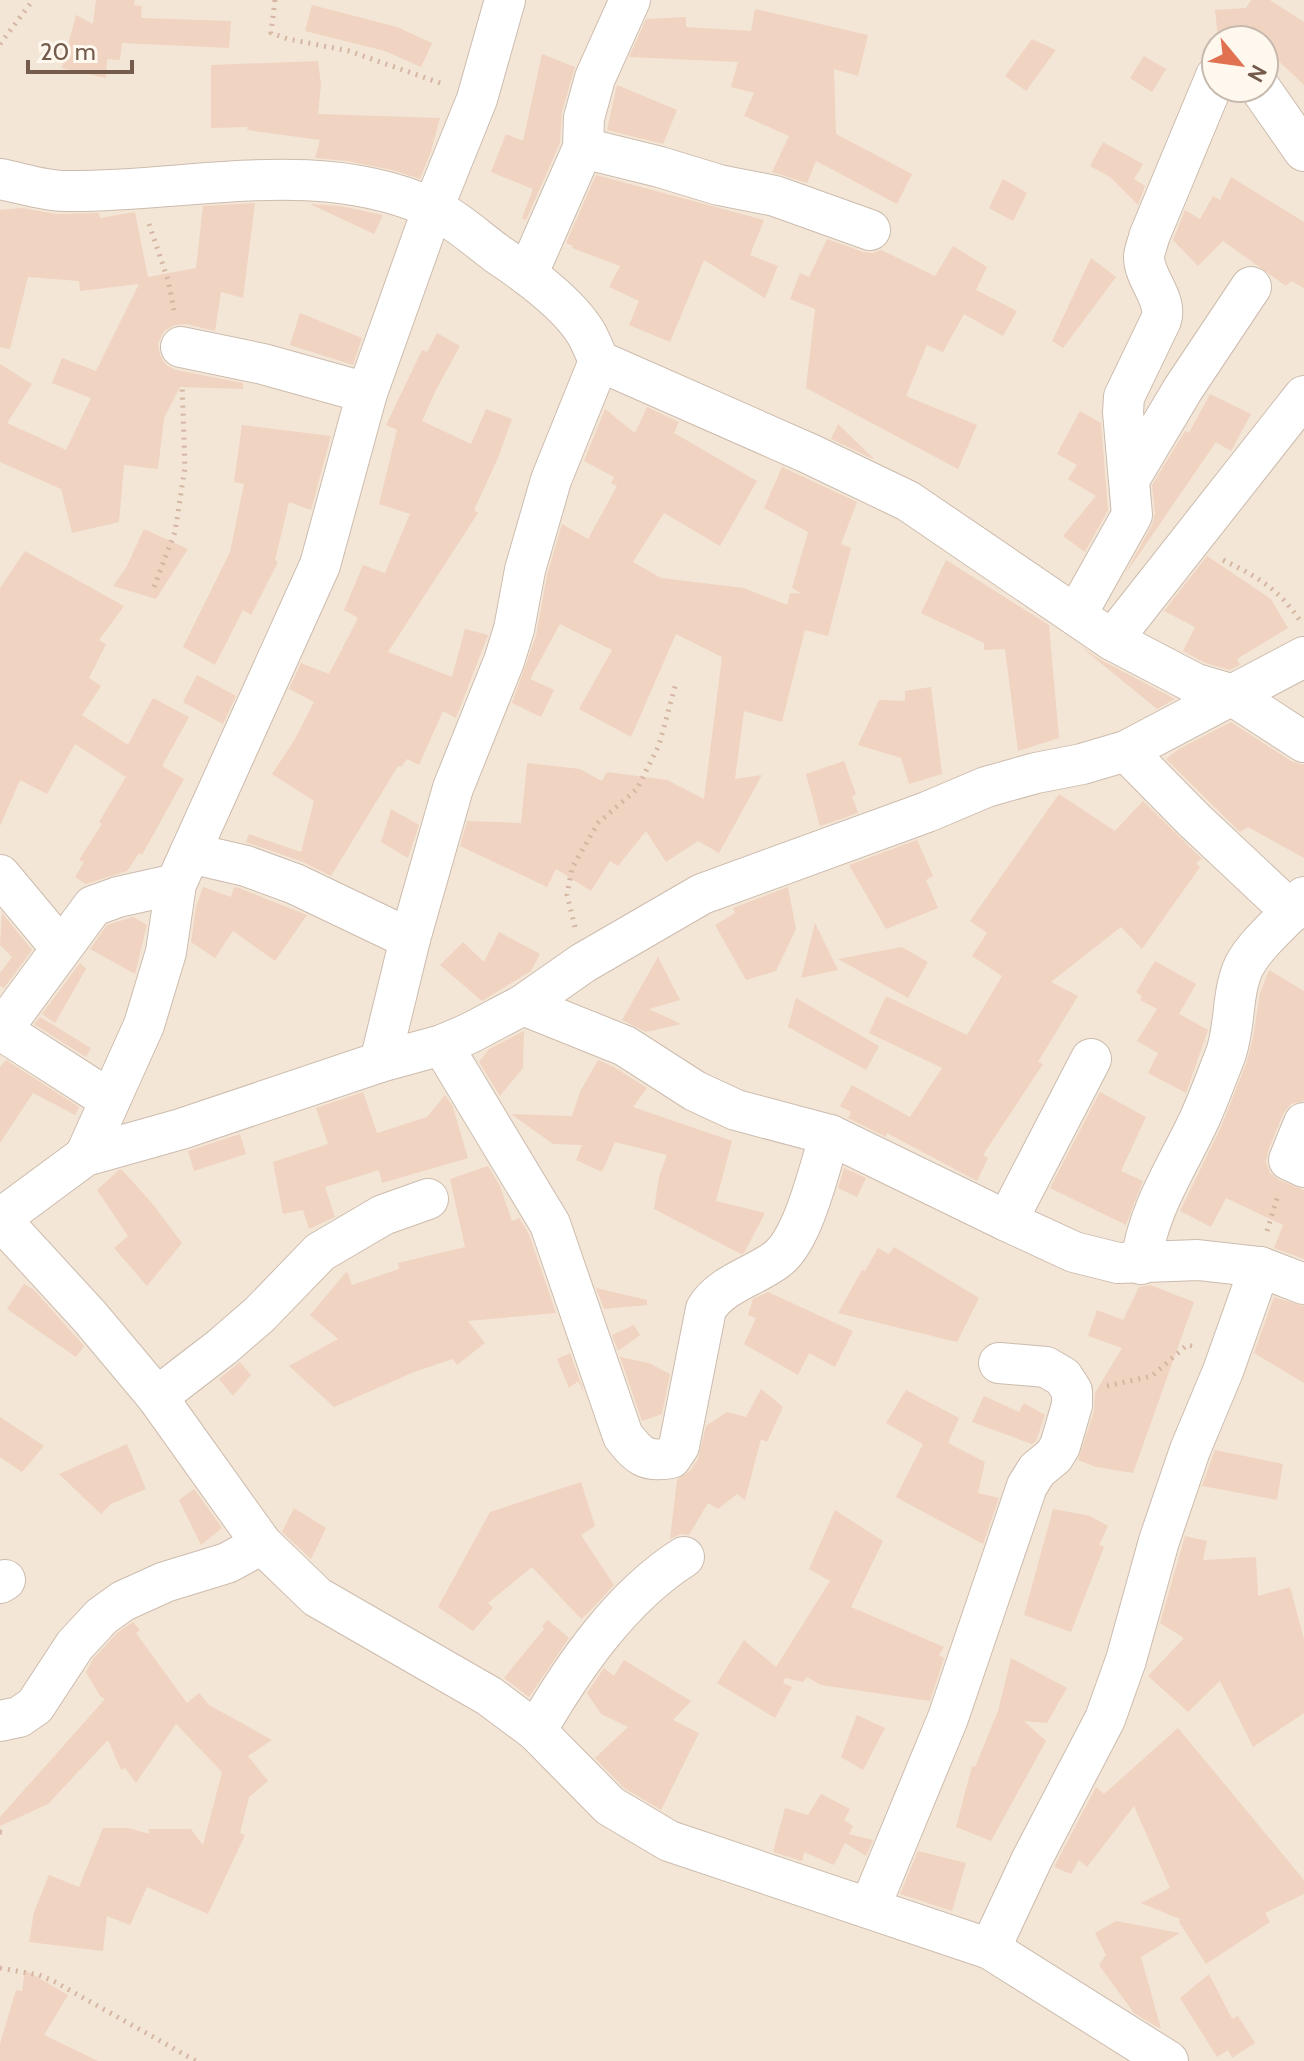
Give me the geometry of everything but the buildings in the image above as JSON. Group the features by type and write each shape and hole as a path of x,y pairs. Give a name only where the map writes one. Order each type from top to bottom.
{"street":[{"path":"85,1156 144,1025 166,952 183,868 320,565 367,393 433,208 477,99 505,0"},
{"path":"527,275 583,148 584,118 595,78 630,0"},
{"path":"1076,615 1130,524 1133,509 1124,397 1161,320 1163,308 1144,257 1149,237 1204,104"},
{"path":"1271,104 1304,151"},
{"path":"583,148 719,185 775,196 870,230"},
{"path":"0,179 62,191 296,179 348,184 433,208 527,275 586,332 599,361 908,501 1112,640 1196,684 1230,694 1304,742"},
{"path":"1130,478 1183,389 1251,287"},
{"path":"181,347 263,364 367,393"},
{"path":"380,1062 410,939 453,788 493,691 514,629 525,570 551,480 599,361"},
{"path":"1112,640 1304,396"},
{"path":"1168,2061 990,1949 669,1841 610,1806 536,1731 489,1696 317,1597 262,1544 157,1397 90,1317 0,1219 85,1156 181,1129 380,1062 442,1045 523,1005 583,963 702,894 927,812 986,787 1126,751 1304,657"},
{"path":"1126,751 1194,820 1298,904 1244,967 1235,998 1227,1052 1200,1118 1152,1217 1143,1240 1141,1264"},
{"path":"110,1100 1,1031 93,906 183,868 246,866 295,884 410,939"},
{"path":"0,875 61,948"},
{"path":"523,1005 625,1046 695,1091 736,1110 830,1135 1074,1252 1118,1263 1141,1264 1171,1259 1260,1267 1304,1284"},
{"path":"442,1045 550,1224 623,1436 637,1453 655,1461 671,1458 679,1446 706,1309 714,1296 779,1258 795,1238 830,1135"},
{"path":"1007,1221 1091,1059"},
{"path":"1296,1163 1304,1123"},
{"path":"157,1397 259,1315 320,1252 383,1215 428,1199"},
{"path":"990,1949 1032,1859 1105,1719 1190,1450 1223,1371 1260,1267"},
{"path":"870,1907 948,1718 1027,1486 1037,1470 1054,1456 1072,1405 1072,1391 1063,1377 1046,1367 999,1363"},
{"path":"0,1721 19,1717 35,1706 75,1645 102,1616 123,1601 165,1582 227,1563 262,1544"},
{"path":"536,1731 555,1698 615,1617 684,1557"}],"path":[{"path":"0,44 33,0"},
{"path":"275,0 271,33 349,51 420,74 477,99"},
{"path":"138,189 168,280 181,347 185,467 175,532 154,587"},
{"path":"583,963 567,895 572,868 598,823 637,789 659,745 676,683"},
{"path":"1260,1267 1270,1219 1296,1163"},
{"path":"1072,1405 1094,1387 1120,1385 1152,1376 1187,1345 1198,1347 1223,1371"},
{"path":"0,1832 8,1833"},
{"path":"0,1968 39,1975 55,1982 196,2061"}],"shaded area":[{"path":"0,0 1304,0 1304,2061 0,2061"}]}
